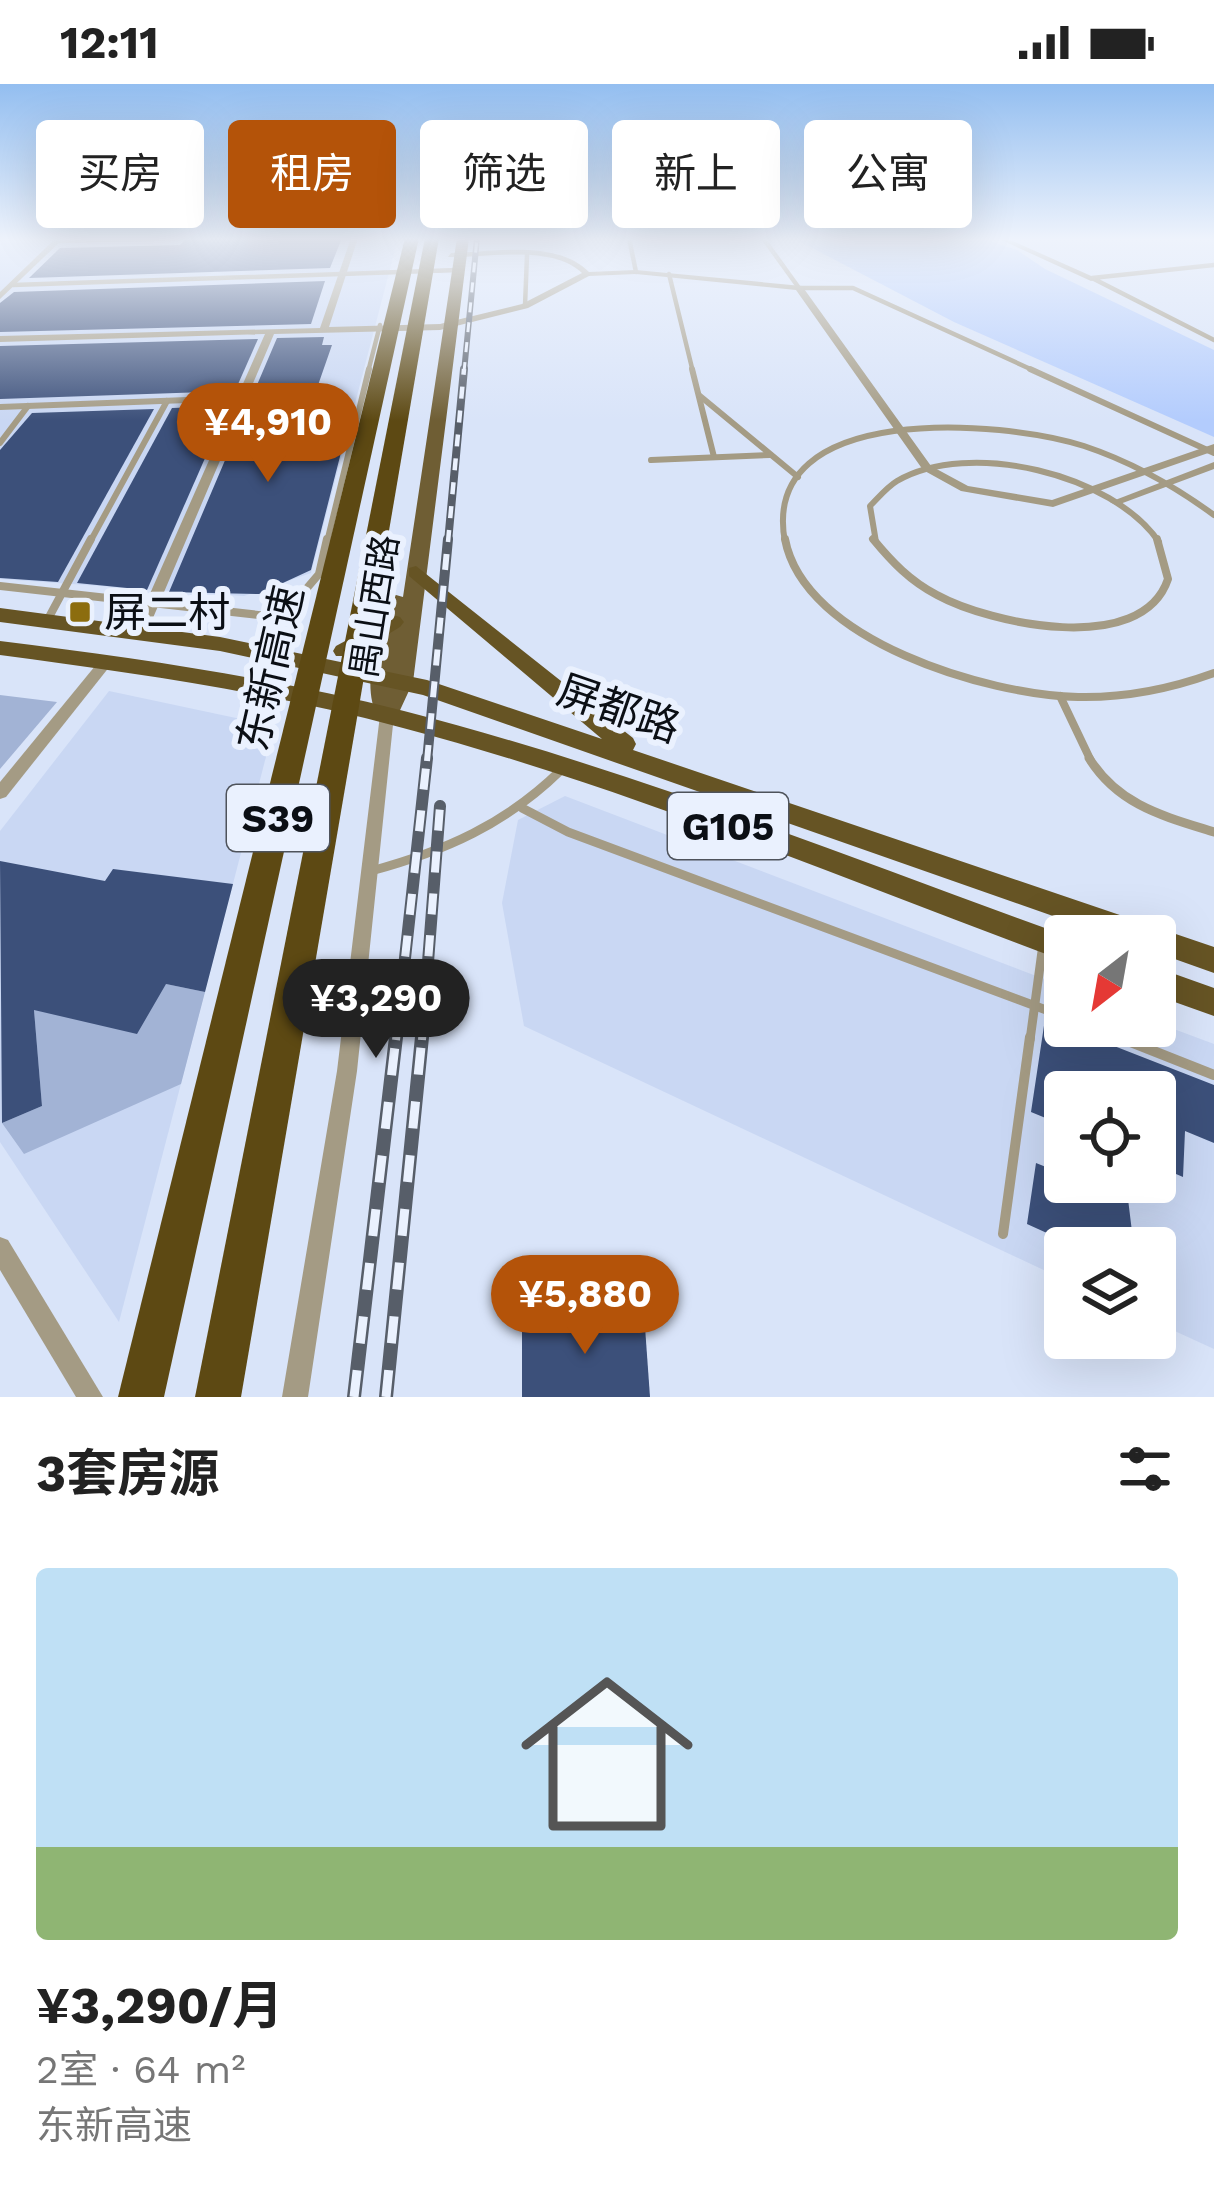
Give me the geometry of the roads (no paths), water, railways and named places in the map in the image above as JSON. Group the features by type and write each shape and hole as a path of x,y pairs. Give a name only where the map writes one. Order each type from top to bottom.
{"highway":[{"name":"东新高速","path":"141,1397 398,299"},
{"name":"东新高速","path":"218,1397 442,299"},
{"path":"416,572 602,729 656,766"},
{"name":"G105","path":"0,616 47,620"},
{"name":"屏都路","path":"47,620 286,656 392,680 1085,915"},
{"path":"286,656 338,653 394,622"},
{"name":"屏都路","path":"1,648 202,674 387,715 561,770 1044,940"},
{"path":"1176,946 1214,960"},
{"path":"1176,988 1214,1002"}],"main road":[{"name":"禺山西路","path":"387,715 381,704 392,680 416,572 447,299"},
{"name":"禺山西路","path":"392,680 394,622 445,327"}],"street":[{"path":"324,328 334,299"},
{"path":"0,339 380,325 445,327 538,299"},
{"path":"808,299 927,468 965,489 1005,500 1053,504 1214,450"},
{"path":"140,632 272,331"},
{"path":"1116,502 1214,465"},
{"path":"0,793 105,663"},
{"path":"295,1397 347,1071 387,715"},
{"path":"0,1248 90,1397"}],"lane":[{"path":"525,299 525,306"},
{"path":"675,299 714,457"},
{"path":"878,299 1214,450"},
{"path":"1134,299 1214,340"},
{"path":"254,651 319,574 380,325"},
{"path":"698,395 798,477"},
{"path":"0,407 242,398"},
{"path":"47,620 167,401"},
{"path":"0,443 28,406"},
{"path":"1214,515 1168,482 1093,449 1012,430 899,430 830,452 798,477 781,516 783,539 811,589 836,614 870,637 942,670 1060,696 1123,697 1179,687 1214,673"},
{"path":"651,460 772,455"},
{"path":"962,463 1042,471 1116,502 1160,542 1168,565 1166,586 1151,605 1125,620 1090,628 1004,622 925,593 877,550 868,527 870,508 881,490 927,468 962,463"},
{"path":"0,586 278,617"},
{"path":"1060,696 1096,778 1131,806 1214,832"},
{"path":"369,871 441,854 522,808 561,770"},
{"path":"522,808 568,832 1044,1009"},
{"path":"1003,1234 1035,1005 1044,976"},
{"path":"1143,1047 1214,1075"}],"railway":[{"path":"464,372 471,299"},
{"path":"448,542 464,369"},
{"path":"427,761 448,539"},
{"path":"396,1040 427,758"},
{"path":"422,1040 440,806"},
{"path":"354,1397 396,1037"},
{"path":"386,1397 422,1037"}],"place":[{"name":"屏二村","path":"80,612"}]}
